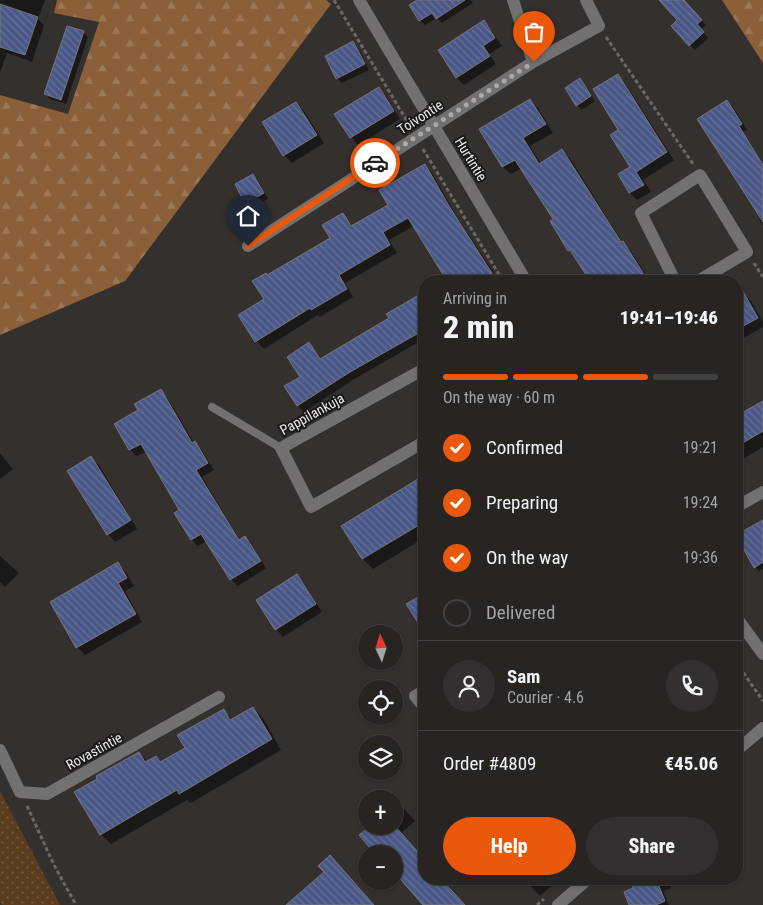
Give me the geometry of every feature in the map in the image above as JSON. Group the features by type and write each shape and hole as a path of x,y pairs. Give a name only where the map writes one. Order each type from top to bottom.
{"street":[{"name":"Hurtintie","path":"359,0 522,275"},
{"path":"513,0 534,62"},
{"path":"586,0 599,26"},
{"name":"Toivontie","path":"248,246 534,62 599,26"},
{"path":"672,275 641,213 700,176 747,252 708,275"},
{"name":"Pappilankuja","path":"418,372 281,448 311,507 418,445"},
{"path":"743,503 763,492"},
{"path":"743,627 763,654"},
{"name":"Rovastintie","path":"20,792 47,794 219,697"},
{"path":"743,745 763,728"},
{"path":"0,750 20,792"},
{"path":"558,905 581,885"}],"lane":[{"path":"212,406 281,448"}],"path":[{"path":"599,26 700,176"},
{"path":"743,672 763,701"},
{"path":"20,792 54,865 76,905"}],"shaded area":[{"path":"0,791 60,905 2,905 0,902"}],"green space":[{"path":"57,0 326,0 331,4 125,281 0,335 0,95 68,114 99,22 54,13"},
{"path":"722,0 763,0 763,63"}],"building":[{"path":"417,0 465,0 436,19 432,13 419,21 409,5"},
{"path":"659,0 684,0 702,20 697,24 704,32 689,46 671,26 677,20"},
{"path":"0,4 38,17 25,55 0,47"},
{"path":"484,20 495,38 483,46 490,56 456,78 438,50"},
{"path":"67,26 84,31 61,100 44,94"},
{"path":"353,41 365,64 336,79 325,56"},
{"path":"618,74 667,152 636,172 644,185 629,193 618,174 630,167 610,135 618,130 593,89"},
{"path":"580,78 591,96 576,106 565,88"},
{"path":"379,87 394,111 350,138 334,114"},
{"path":"530,99 546,124 523,138 539,164 562,149 644,275 586,275 570,250 568,251 550,221 553,219 515,160 502,167 479,129"},
{"path":"727,100 742,124 739,126 763,165 763,222 697,119"},
{"path":"296,102 317,135 283,156 262,122"},
{"path":"425,164 449,206 493,275 443,275 408,218 383,232 390,245 339,275 347,289 311,310 310,308 255,342 238,315 264,299 252,281 266,273 267,275 330,238 322,225 343,213 351,226 388,205 379,190"},
{"path":"253,174 264,193 245,204 235,184"},
{"path":"743,291 758,318 743,326"},
{"path":"418,295 418,333 350,372 297,406 284,386 300,377 287,357 309,342 320,359 389,318 386,314"},
{"path":"161,389 192,443 195,441 208,463 196,470 239,540 245,536 261,561 230,580 201,534 191,540 174,513 179,510 141,444 129,450 114,424 138,410 134,404"},
{"path":"763,401 763,431 743,443 743,412"},
{"path":"91,456 131,520 107,535 67,471"},
{"path":"418,479 418,526 362,559 341,526"},
{"path":"763,520 763,562 754,568 743,548 743,531"},
{"path":"118,562 127,578 118,583 136,614 76,648 50,602"},
{"path":"297,574 316,604 275,630 256,600"},
{"path":"418,597 418,623 406,604"},
{"path":"253,707 272,739 179,794 177,790 100,835 74,792 97,779 96,776 139,752 145,762 156,756 160,762 185,748 177,735 224,709 230,720"},
{"path":"359,835 403,835 418,852 418,885 447,885 465,905 423,905 403,882 403,845 367,845"},
{"path":"330,855 358,887 358,890 361,890 374,905 286,905 324,872 318,866"},
{"path":"632,885 658,885 665,901 656,905 629,905 624,892 633,888"}],"way so far":[{"path":"375,163 534,62"}],"route":[{"path":"248,246 375,163"}]}
